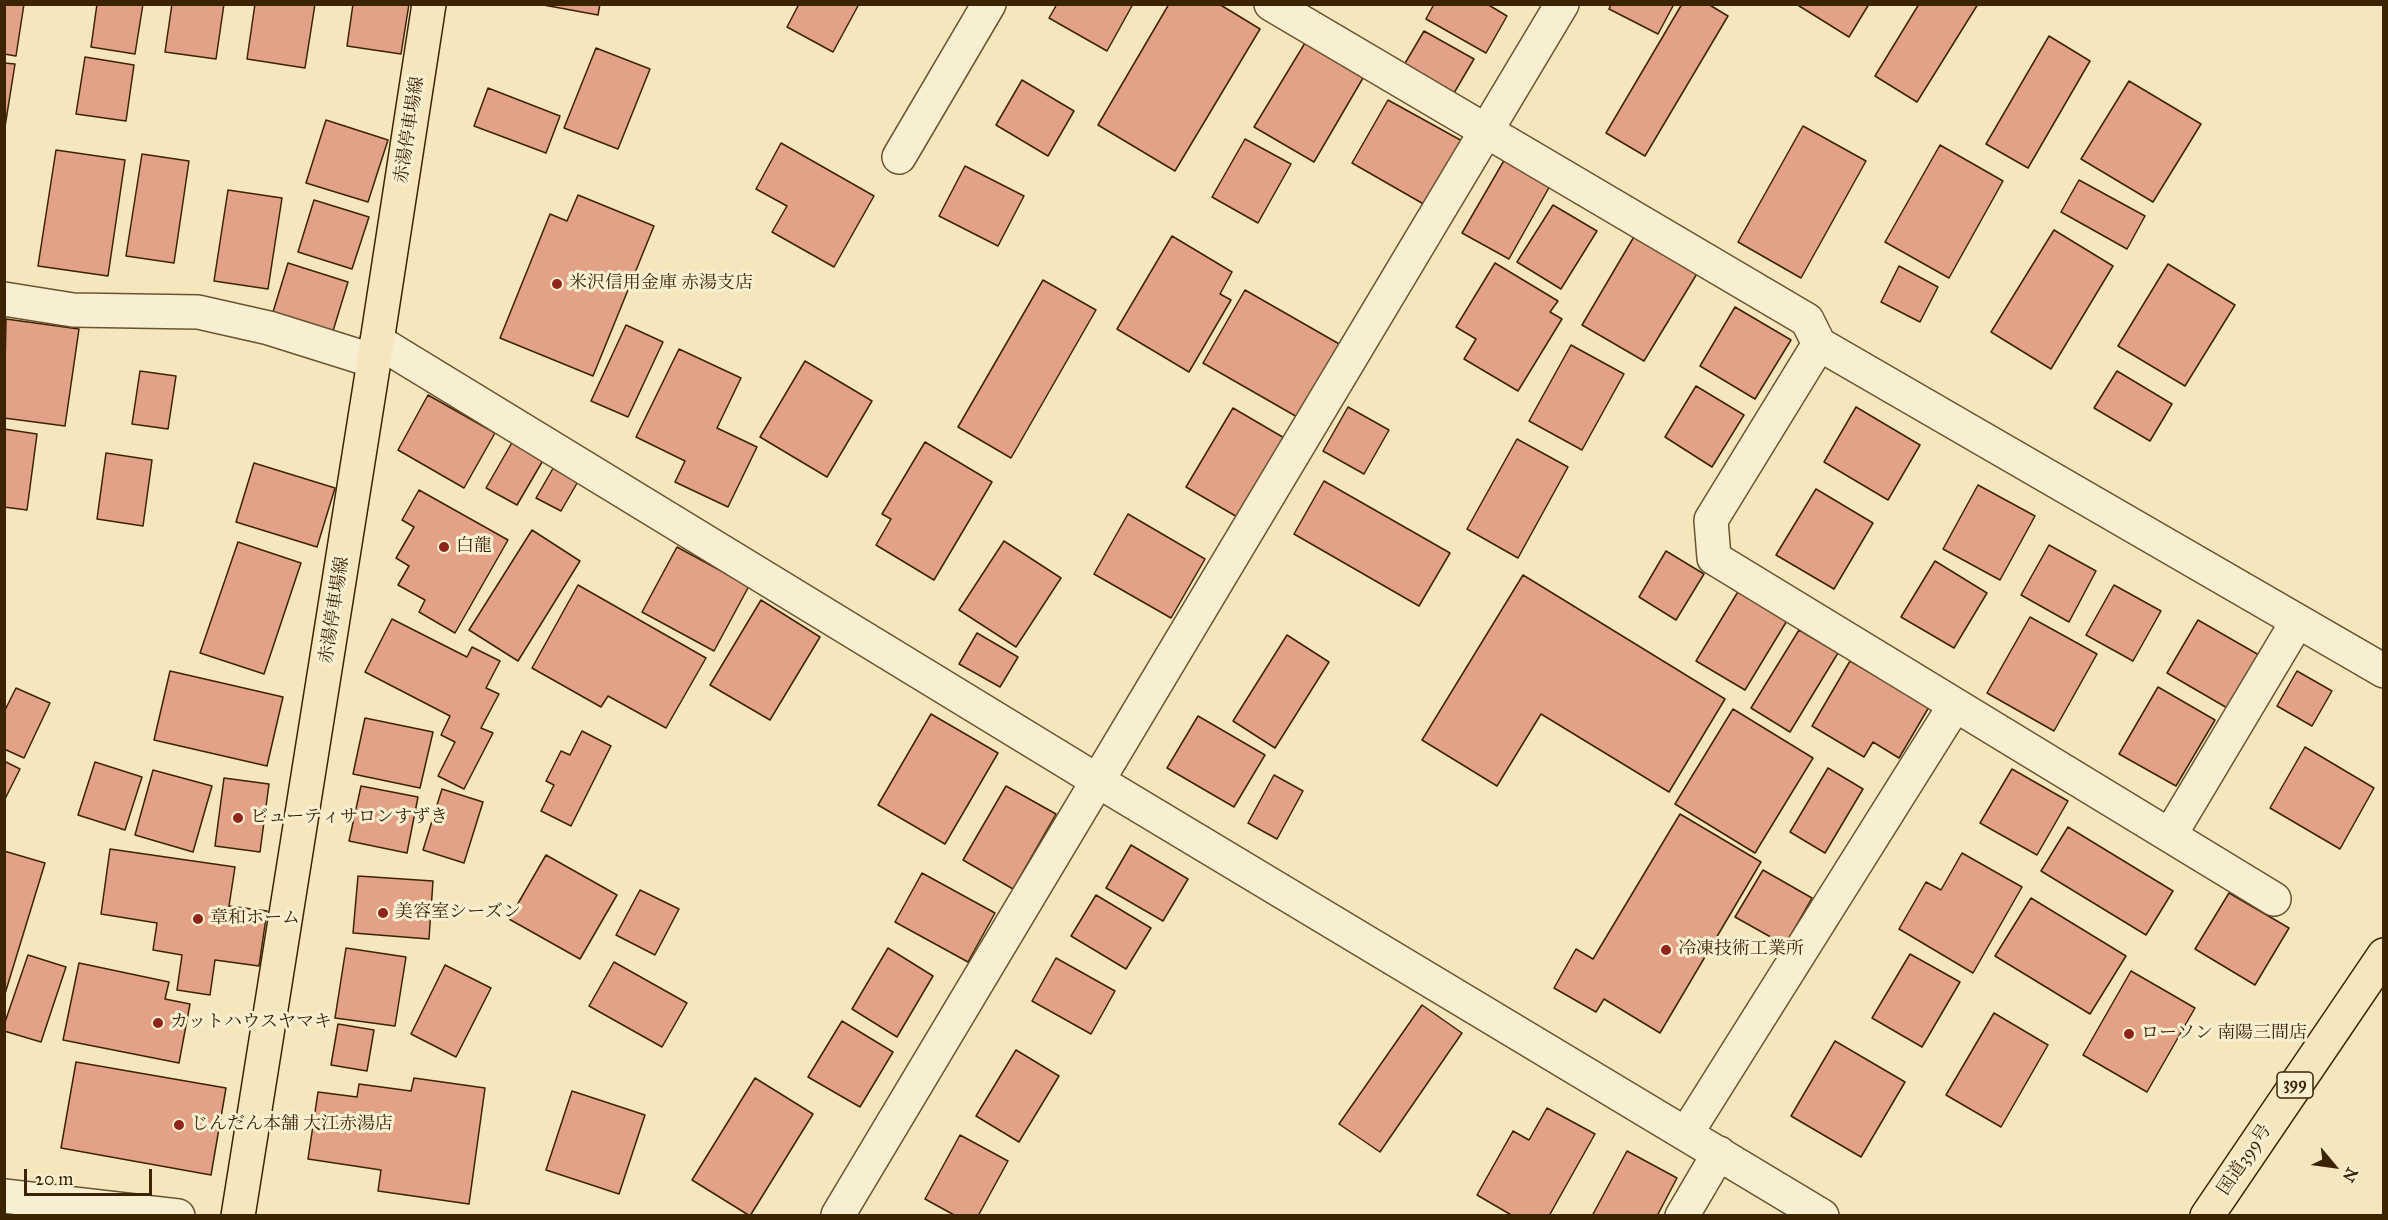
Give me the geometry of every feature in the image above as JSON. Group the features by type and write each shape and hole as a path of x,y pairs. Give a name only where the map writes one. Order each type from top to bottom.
{"main road":[{"name":"赤湯停車場線","path":"238,1215 429,4"},
{"name":"国道399号","path":"2207,1215 2384,955"}],"street":[{"path":"899,157 989,4"},
{"path":"838,1215 1562,4"},
{"path":"1279,6 1807,320 1819,344 2384,671"},
{"path":"4,299 73,310 198,312 376,351 1822,1215"},
{"path":"1819,344 1711,520 1714,558 2274,899"},
{"path":"2170,835 2297,622"},
{"path":"1686,1134 1955,705"},
{"path":"1682,1215 1719,1153"},
{"path":"4,1196 178,1215"}],"building":[{"path":"4,4 24,4 16,56 4,54"},
{"path":"97,4 143,4 135,54 91,47"},
{"path":"172,4 224,4 216,59 165,52"},
{"path":"255,4 315,4 305,68 247,59"},
{"path":"353,4 409,4 401,54 347,46"},
{"path":"538,4 600,4 598,15"},
{"path":"799,4 859,4 833,52 787,27"},
{"path":"1057,4 1133,4 1107,51 1049,18"},
{"path":"1169,4 1219,4 1260,29 1175,171 1098,125"},
{"path":"1434,4 1487,4 1507,16 1486,53 1426,19"},
{"path":"1611,4 1674,4 1658,34 1609,9"},
{"path":"1682,4 1708,4 1728,16 1645,156 1606,133"},
{"path":"1796,4 1869,4 1849,37"},
{"path":"1919,4 1978,4 1917,102 1875,76"},
{"path":"1424,31 1474,59 1454,93 1404,65"},
{"path":"2049,36 2090,61 2028,168 1986,144"},
{"path":"1305,43 1363,78 1314,162 1254,127"},
{"path":"596,48 650,69 618,149 564,128"},
{"path":"85,57 134,65 126,121 76,114"},
{"path":"4,63 15,64 4,133"},
{"path":"1022,80 1074,111 1048,156 996,125"},
{"path":"2129,81 2201,124 2153,202 2081,159"},
{"path":"488,88 560,116 546,153 474,126"},
{"path":"1388,100 1464,142 1427,206 1352,163"},
{"path":"326,120 388,140 368,202 306,183"},
{"path":"1803,126 1866,161 1801,278 1738,242"},
{"path":"1245,139 1291,164 1258,223 1212,197"},
{"path":"781,143 874,196 834,267 772,232 787,206 756,189"},
{"path":"1940,145 2003,181 1949,278 1885,242"},
{"path":"56,150 125,160 108,276 38,266"},
{"path":"142,154 189,161 174,263 126,256"},
{"path":"1506,157 1551,184 1509,259 1462,233"},
{"path":"965,166 1024,196 998,246 939,216"},
{"path":"2079,180 2145,216 2127,249 2061,212"},
{"path":"228,190 282,198 268,289 214,281"},
{"path":"578,195 654,226 593,376 500,338 550,214 567,221"},
{"path":"314,200 369,217 352,269 298,252"},
{"path":"1553,205 1597,231 1561,289 1517,262"},
{"path":"2054,230 2113,266 2051,369 1991,332"},
{"path":"1635,235 1698,272 1644,361 1582,325"},
{"path":"1172,236 1232,272 1220,294 1231,300 1189,372 1117,329"},
{"path":"288,263 348,282 333,331 273,312"},
{"path":"1495,263 1558,301 1550,312 1562,319 1518,391 1464,359 1476,339 1456,327"},
{"path":"2168,264 2235,305 2185,386 2118,346"},
{"path":"1899,266 1938,287 1920,322 1881,302"},
{"path":"1043,280 1096,310 1011,458 958,427"},
{"path":"1245,290 1341,345 1299,418 1203,363"},
{"path":"1735,307 1791,340 1755,399 1700,366"},
{"path":"6,319 79,329 65,426 4,418"},
{"path":"626,325 663,342 628,417 591,401"},
{"path":"1571,345 1624,374 1582,450 1529,421"},
{"path":"679,349 741,378 717,428 757,447 728,507 675,482 685,461 636,437"},
{"path":"805,361 872,401 827,477 760,437"},
{"path":"140,371 176,376 168,429 132,424"},
{"path":"2117,371 2172,404 2150,441 2094,408"},
{"path":"1696,386 1744,415 1712,467 1665,437"},
{"path":"428,395 495,433 464,488 398,450"},
{"path":"1348,407 1389,430 1364,474 1323,451"},
{"path":"1856,407 1920,445 1888,500 1824,462"},
{"path":"1233,408 1286,439 1239,518 1186,487"},
{"path":"4,429 37,434 27,510 4,507"},
{"path":"514,439 545,457 517,505 486,488"},
{"path":"1517,439 1568,467 1518,558 1467,529"},
{"path":"925,442 992,482 934,580 876,545 891,519 882,514"},
{"path":"106,453 152,460 143,526 97,519"},
{"path":"254,463 335,488 317,547 236,522"},
{"path":"555,465 580,478 561,511 536,498"},
{"path":"1324,481 1450,553 1419,606 1294,534"},
{"path":"1978,485 2035,516 2000,580 1943,549"},
{"path":"1816,489 1873,523 1834,589 1776,555"},
{"path":"419,490 508,540 455,633 419,612 425,600 398,585 409,566 396,558 414,527 402,520"},
{"path":"1128,514 1205,559 1171,618 1094,574"},
{"path":"532,530 580,561 518,661 469,630"},
{"path":"1004,541 1061,578 1016,647 959,610"},
{"path":"238,542 301,563 264,674 200,653"},
{"path":"2049,545 2096,571 2069,622 2021,595"},
{"path":"677,547 749,586 714,651 642,612"},
{"path":"1666,551 1704,574 1676,620 1639,597"},
{"path":"1935,561 1987,593 1954,648 1901,617"},
{"path":"1523,575 1725,699 1669,792 1541,714 1497,786 1422,740"},
{"path":"578,585 706,658 666,728 608,696 601,707 532,668"},
{"path":"2114,585 2161,611 2133,661 2086,635"},
{"path":"1739,590 1788,619 1745,690 1696,661"},
{"path":"761,600 820,637 770,720 710,685"},
{"path":"2030,617 2097,654 2054,731 1987,693"},
{"path":"392,619 467,657 472,647 500,661 486,688 499,694 481,728 493,733 464,789 438,776 455,742 441,735 450,716 365,672"},
{"path":"2198,620 2259,655 2229,709 2167,673"},
{"path":"1799,630 1838,653 1790,732 1751,708"},
{"path":"977,633 1018,657 1000,687 959,664"},
{"path":"1287,635 1329,662 1275,748 1233,721"},
{"path":"1850,661 1929,707 1899,758 1873,742 1864,757 1812,726"},
{"path":"170,671 283,697 267,766 154,740"},
{"path":"2297,671 2332,691 2312,726 2277,706"},
{"path":"2158,687 2215,720 2176,786 2119,754"},
{"path":"16,688 50,703 24,758 4,749 4,712"},
{"path":"1733,709 1813,758 1755,853 1675,804"},
{"path":"931,714 998,753 945,844 878,805"},
{"path":"1198,716 1265,755 1234,807 1167,768"},
{"path":"365,718 433,732 420,788 353,774"},
{"path":"582,731 611,746 571,826 541,811 554,785 546,781 561,751 570,755"},
{"path":"2305,747 2374,788 2340,849 2270,808"},
{"path":"4,761 20,769 4,801"},
{"path":"95,762 142,777 125,830 78,815"},
{"path":"1828,768 1863,789 1825,853 1790,832"},
{"path":"2012,769 2068,801 2037,855 1980,823"},
{"path":"153,770 212,786 193,852 135,835"},
{"path":"1274,775 1303,791 1277,839 1248,823"},
{"path":"224,778 269,784 260,852 215,846"},
{"path":"361,786 418,797 407,853 349,841"},
{"path":"1006,786 1056,814 1013,889 963,860"},
{"path":"442,789 483,802 464,863 423,850"},
{"path":"1680,814 1761,862 1660,1033 1604,999 1596,1012 1554,988 1576,949 1593,959"},
{"path":"2068,827 2173,891 2146,935 2041,871"},
{"path":"1131,845 1188,879 1163,921 1106,888"},
{"name":"章和ホーム","path":"110,849 235,867 229,906 267,911 259,966 215,960 210,995 177,990 182,955 153,950 157,923 101,914"},
{"path":"4,851 45,863 4,997"},
{"path":"1962,853 2022,887 1973,973 1899,929 1926,882 1941,890"},
{"path":"546,855 617,895 580,959 509,919"},
{"path":"1763,870 1812,898 1785,945 1735,917"},
{"path":"922,873 995,913 968,962 895,922"},
{"path":"358,876 433,881 429,939 353,933"},
{"path":"640,890 679,909 655,955 616,935"},
{"path":"2229,893 2289,928 2255,985 2195,949"},
{"path":"1096,895 1151,928 1126,969 1071,936"},
{"path":"2031,898 2126,956 2090,1014 1995,956"},
{"path":"346,948 406,957 395,1026 335,1018"},
{"path":"888,948 933,976 897,1037 852,1009"},
{"path":"1910,954 1960,982 1922,1047 1872,1018"},
{"path":"28,955 66,967 41,1042 4,1031 4,1025"},
{"path":"1056,958 1115,991 1091,1034 1032,1001"},
{"path":"614,962 687,1003 662,1047 589,1006"},
{"path":"79,963 169,982 165,999 190,1004 179,1063 63,1040"},
{"path":"445,965 491,988 456,1057 411,1034"},
{"path":"2131,971 2195,1008 2147,1092 2083,1055"},
{"path":"1422,1005 1462,1033 1380,1152 1339,1124"},
{"path":"1994,1013 2048,1045 2001,1127 1946,1095"},
{"path":"842,1021 893,1052 860,1107 808,1077"},
{"path":"338,1024 374,1030 367,1071 331,1065"},
{"path":"1835,1041 1905,1082 1861,1157 1791,1116"},
{"path":"1016,1050 1059,1076 1019,1142 976,1116"},
{"path":"76,1062 226,1088 211,1175 61,1148"},
{"path":"414,1078 485,1088 469,1204 378,1191 381,1170 308,1159 318,1092 357,1097 359,1084 411,1091"},
{"path":"755,1078 813,1114 750,1216 692,1180"},
{"path":"572,1091 645,1115 619,1194 546,1170"},
{"path":"1547,1108 1595,1134 1549,1216 1513,1216 1477,1195 1513,1131 1529,1140"},
{"path":"960,1135 1008,1161 978,1216 956,1216 925,1199"},
{"path":"1627,1151 1677,1178 1657,1216 1592,1216"}],"place":[{"name":"米沢信用金庫 赤湯支店","path":"557,284"},
{"name":"白龍","path":"444,547"},
{"name":"ビューティサロンすずき","path":"238,818"},
{"name":"美容室シーズン","path":"383,913"},
{"name":"章和ホーム","path":"198,919"},
{"name":"冷凍技術工業所","path":"1666,950"},
{"name":"カットハウスヤマキ","path":"158,1023"},
{"name":"ローソン 南陽三間店","path":"2129,1034"},
{"name":"じんだん本舗 大江赤湯店","path":"179,1125"}]}
